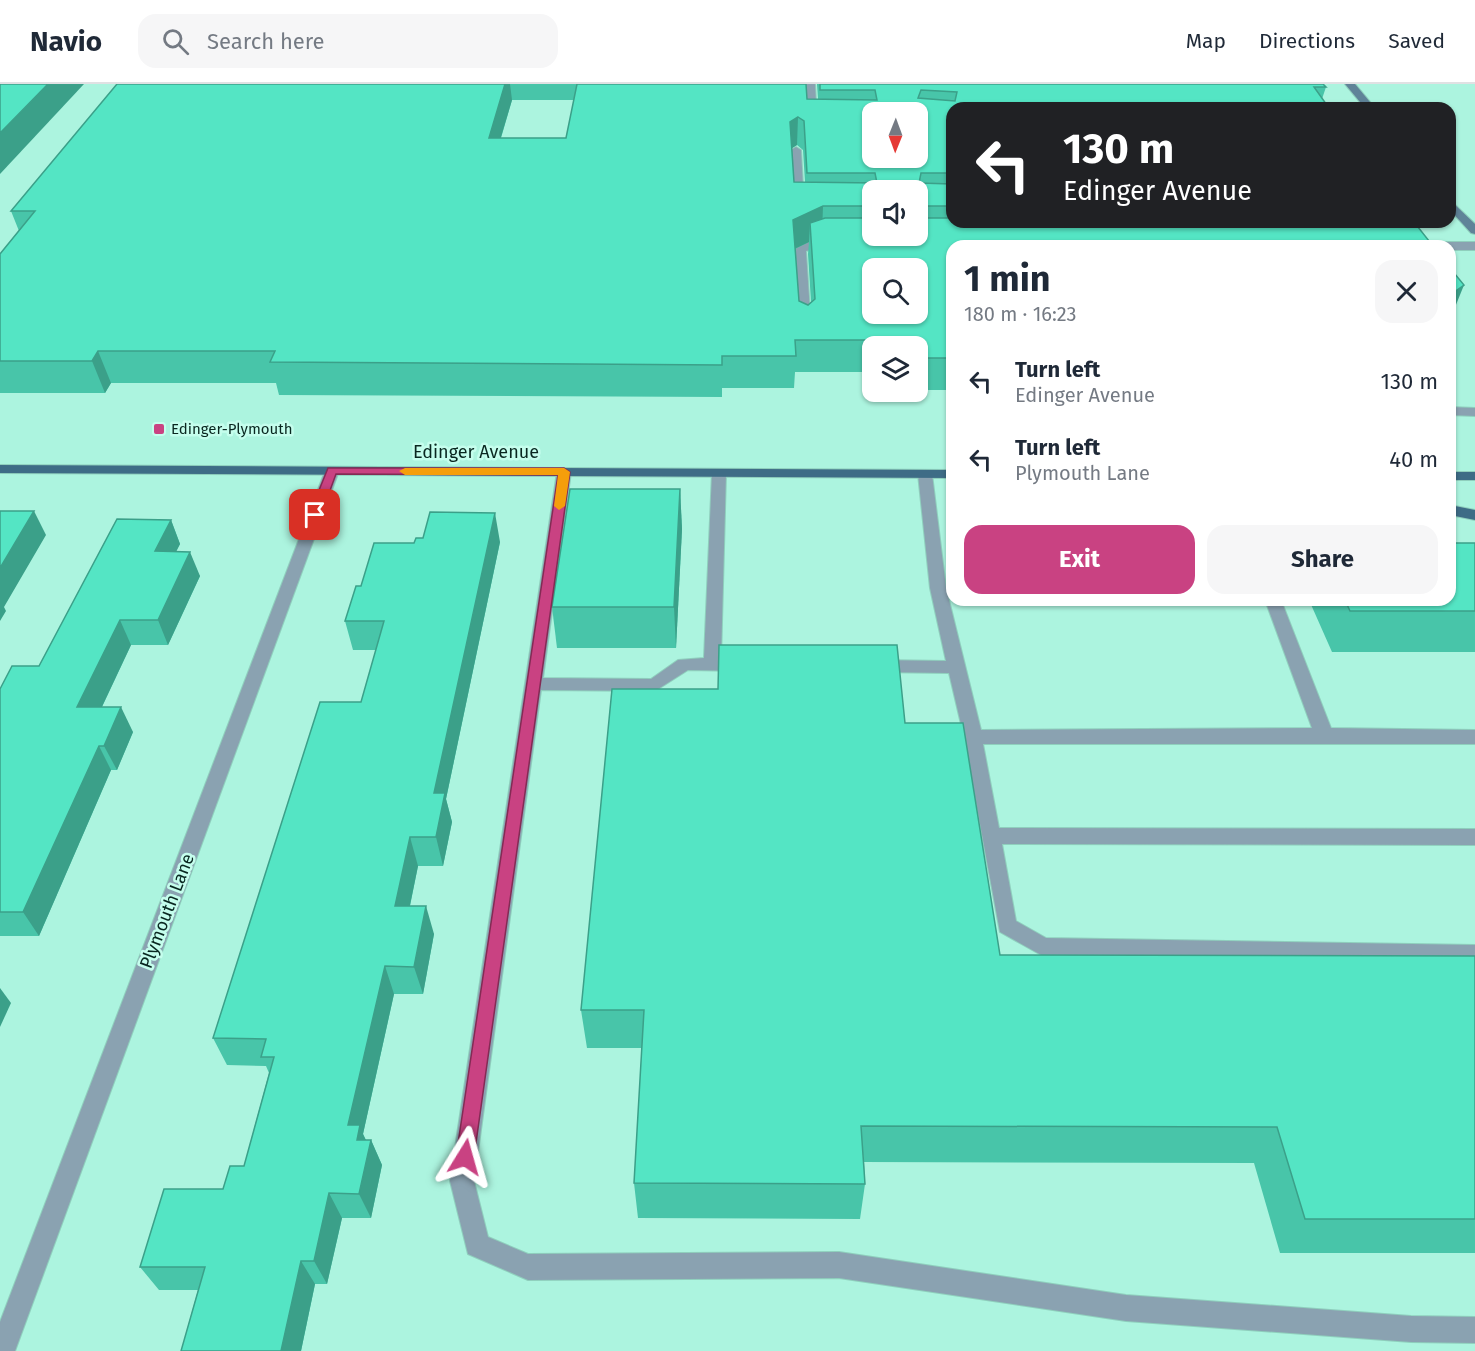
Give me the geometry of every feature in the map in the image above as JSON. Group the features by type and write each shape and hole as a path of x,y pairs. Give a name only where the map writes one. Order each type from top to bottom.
{"main road":[{"path":"1350,84 1365,102"},
{"path":"1456,210 1475,231"},
{"name":"Edinger Avenue","path":"0,469 946,474"},
{"path":"1456,476 1475,476"},
{"path":"1456,511 1475,515"}],"street":[{"path":"810,84 812,123 822,123"},
{"path":"796,150 798,208 809,208"},
{"path":"805,331 800,250 822,242 846,242"},
{"path":"1456,246 1475,246"},
{"path":"1456,411 1475,411"},
{"name":"Plymouth Lane","path":"2,1351 332,471"},
{"path":"564,472 462,1181 477,1245 528,1267 838,1265 1126,1308 1411,1329 1475,1330"},
{"path":"712,664 719,473"},
{"path":"925,474 945,588"},
{"path":"948,606 1007,926 1043,947 1475,954"},
{"path":"1275,606 1324,735"},
{"path":"534,684 655,685 684,664 759,665"},
{"path":"864,666 958,667"},
{"path":"973,737 1324,735 1475,737"},
{"path":"991,836 1475,837"}],"building":[{"path":"0,84 48,84 0,133"},
{"path":"117,84 505,84 489,138 566,138 577,84 806,84 807,99 877,100 875,90 820,90 820,84 1323,84 1326,87 1314,87 1325,102 946,102 946,173 921,173 920,180 876,180 875,173 807,173 804,121 798,117 790,122 794,182 862,183 862,206 823,206 793,220 799,301 808,305 815,299 810,223 825,218 862,218 862,246 928,246 928,218 946,218 946,228 1419,228 1428,240 946,240 946,358 928,358 928,336 862,336 862,340 795,340 796,356 722,356 722,365 270,362 275,351 98,351 92,361 0,361 0,254 35,211 11,211","holes":["921,90 957,92 955,101 918,98"]},
{"path":"928,183 946,184 946,206 928,206"},
{"path":"1456,275 1464,285 1456,291"},
{"path":"570,489 680,489 674,607 552,607"},
{"path":"0,511 34,511 0,568"},
{"path":"430,512 495,513 434,793 445,793 436,837 410,837 395,906 426,906 414,967 385,966 348,1125 360,1125 357,1140 371,1140 359,1194 329,1193 314,1261 301,1261 281,1351 181,1351 205,1267 140,1267 164,1189 223,1189 230,1166 244,1166 274,1057 261,1057 266,1039 213,1038 320,702 361,702 384,621 345,621 356,586 361,586 374,543 414,543 416,538 423,538"},
{"path":"117,519 171,520 155,551 190,552 158,620 120,620 77,707 121,707 104,746 99,746 23,912 0,912 0,689 12,666 39,666"},
{"path":"1456,543 1475,543 1475,611 1350,611 1348,606 1456,606"},
{"path":"719,645 897,645 905,723 963,723 1000,955 1475,956 1475,1219 1305,1219 1277,1127 861,1126 865,1184 634,1183 644,1010 581,1010 612,689 718,689"}],"slow traffic":[{"path":"405,471 564,472 559,506"}],"place":[{"name":"Edinger-Plymouth","path":"159,429"}],"route":[{"path":"315,515 332,471 564,472 465,1157"}]}
